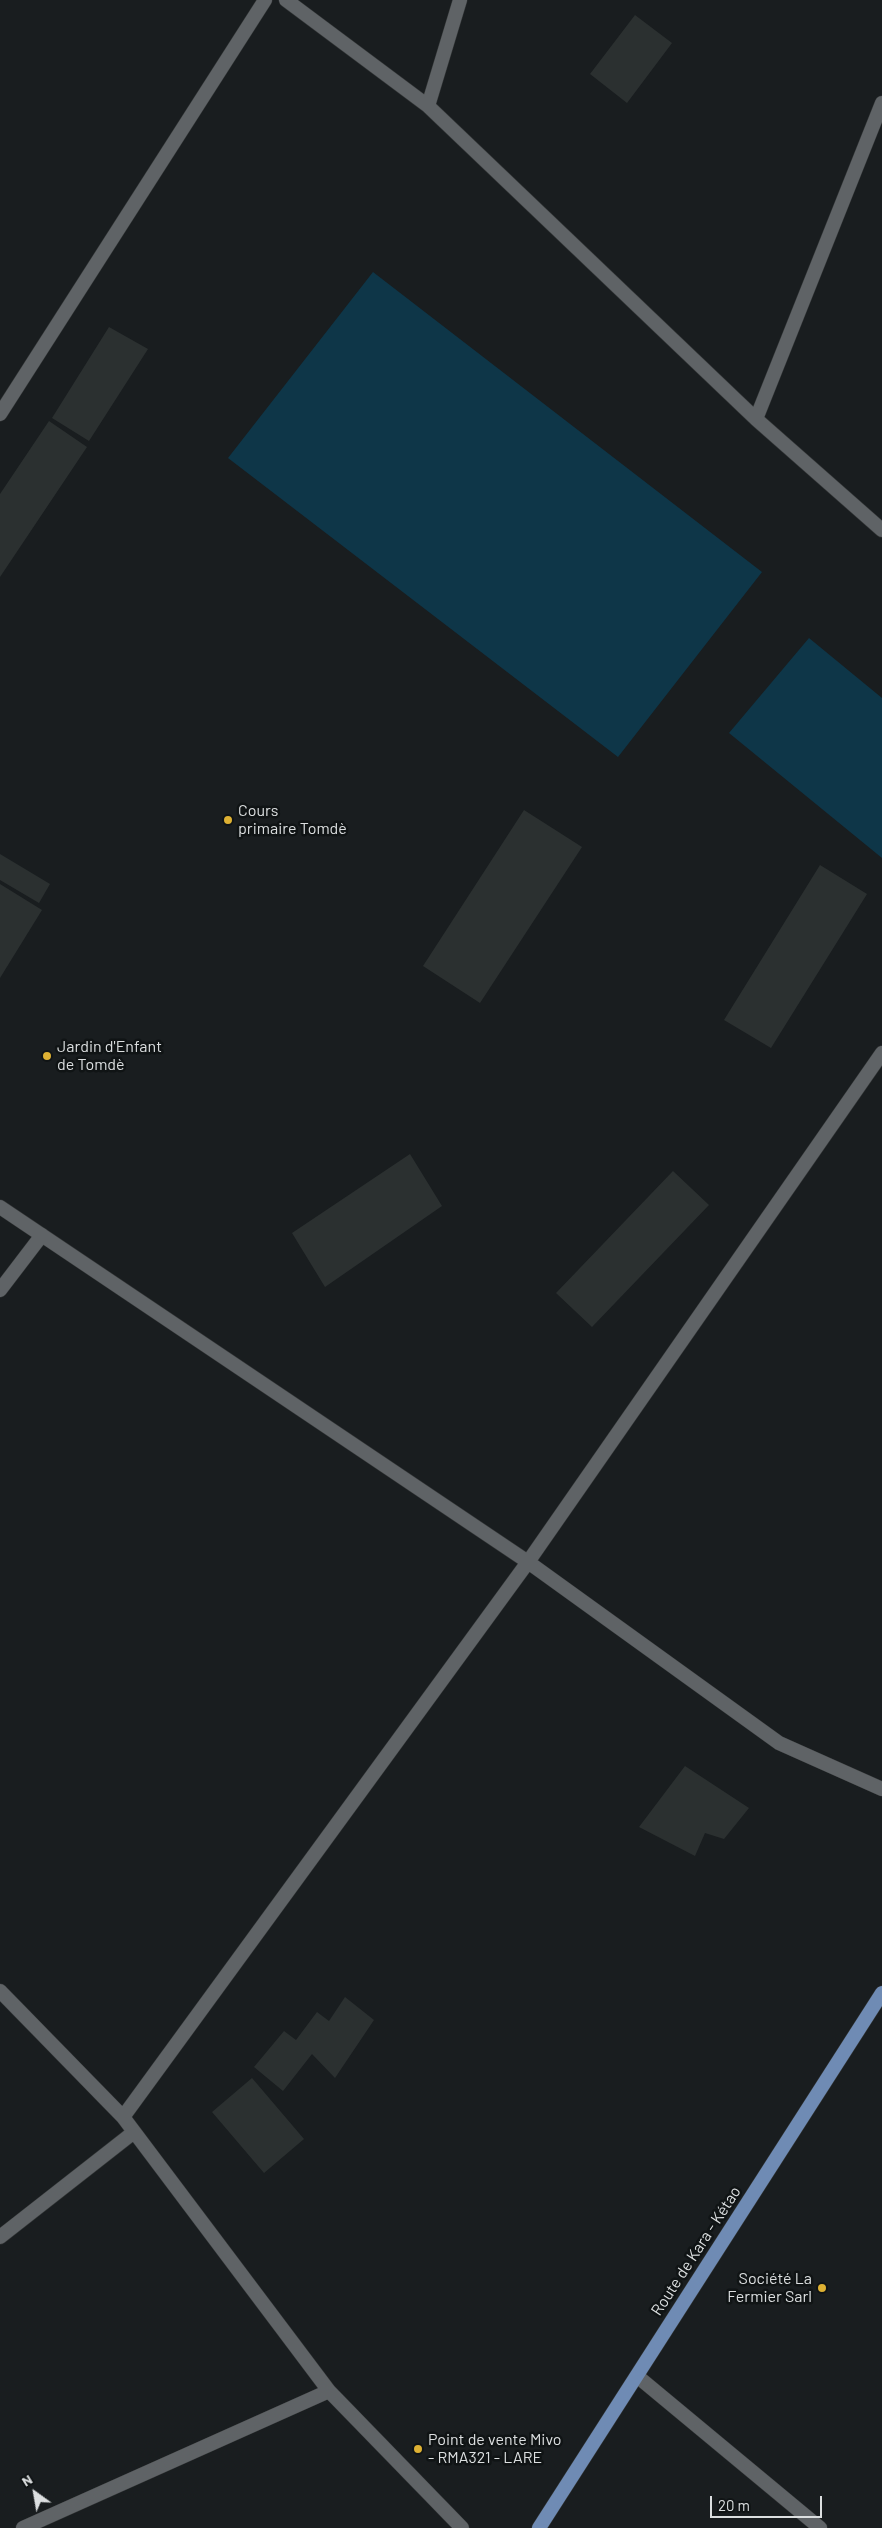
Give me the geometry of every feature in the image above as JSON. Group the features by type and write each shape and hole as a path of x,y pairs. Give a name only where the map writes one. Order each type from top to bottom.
{"main road":[{"name":"Route de Kara - Kétao","path":"539,2528 882,1993"}],"street":[{"path":"0,414 265,0"},
{"path":"286,0 428,106 756,419 882,530"},
{"path":"428,106 460,0"},
{"path":"756,419 882,103"},
{"path":"123,2117 528,1562 882,1053"},
{"path":"0,1207 528,1562 779,1744 882,1789"},
{"path":"0,1290 42,1235"},
{"path":"0,1991 123,2117 328,2391 462,2528"},
{"path":"0,2237 134,2132"},
{"path":"637,2376 820,2528"},
{"path":"23,2528 328,2391"}],"shaded area":[{"path":"373,272 762,572 618,757 228,458"},
{"path":"809,638 882,698 882,858 729,733"}],"building":[{"path":"635,15 672,43 627,103 590,74"},
{"path":"109,327 148,349 89,441 52,418"},
{"path":"49,421 87,447 0,577 0,494"},
{"path":"524,810 582,847 480,1003 423,966"},
{"path":"0,854 50,884 39,903 0,880"},
{"path":"820,865 867,894 771,1048 724,1020"},
{"path":"0,884 42,910 0,978"},
{"path":"410,1154 442,1206 325,1287 292,1233"},
{"path":"673,1171 709,1205 592,1327 556,1293"},
{"path":"685,1766 749,1808 724,1839 705,1833 695,1856 639,1827"},
{"path":"345,1997 374,2020 335,2078 312,2054 283,2091 254,2067 284,2031 296,2040 317,2012 329,2021"},
{"path":"252,2078 304,2139 264,2173 212,2112"}],"place":[{"name":"Cours primaire Tomdè","path":"228,820"},
{"name":"Jardin d'Enfant de Tomdè","path":"47,1056"},
{"name":"Société La Fermier Sarl","path":"822,2288"},
{"name":"Point de vente Mivo - RMA321 - LARE","path":"418,2449"}]}
